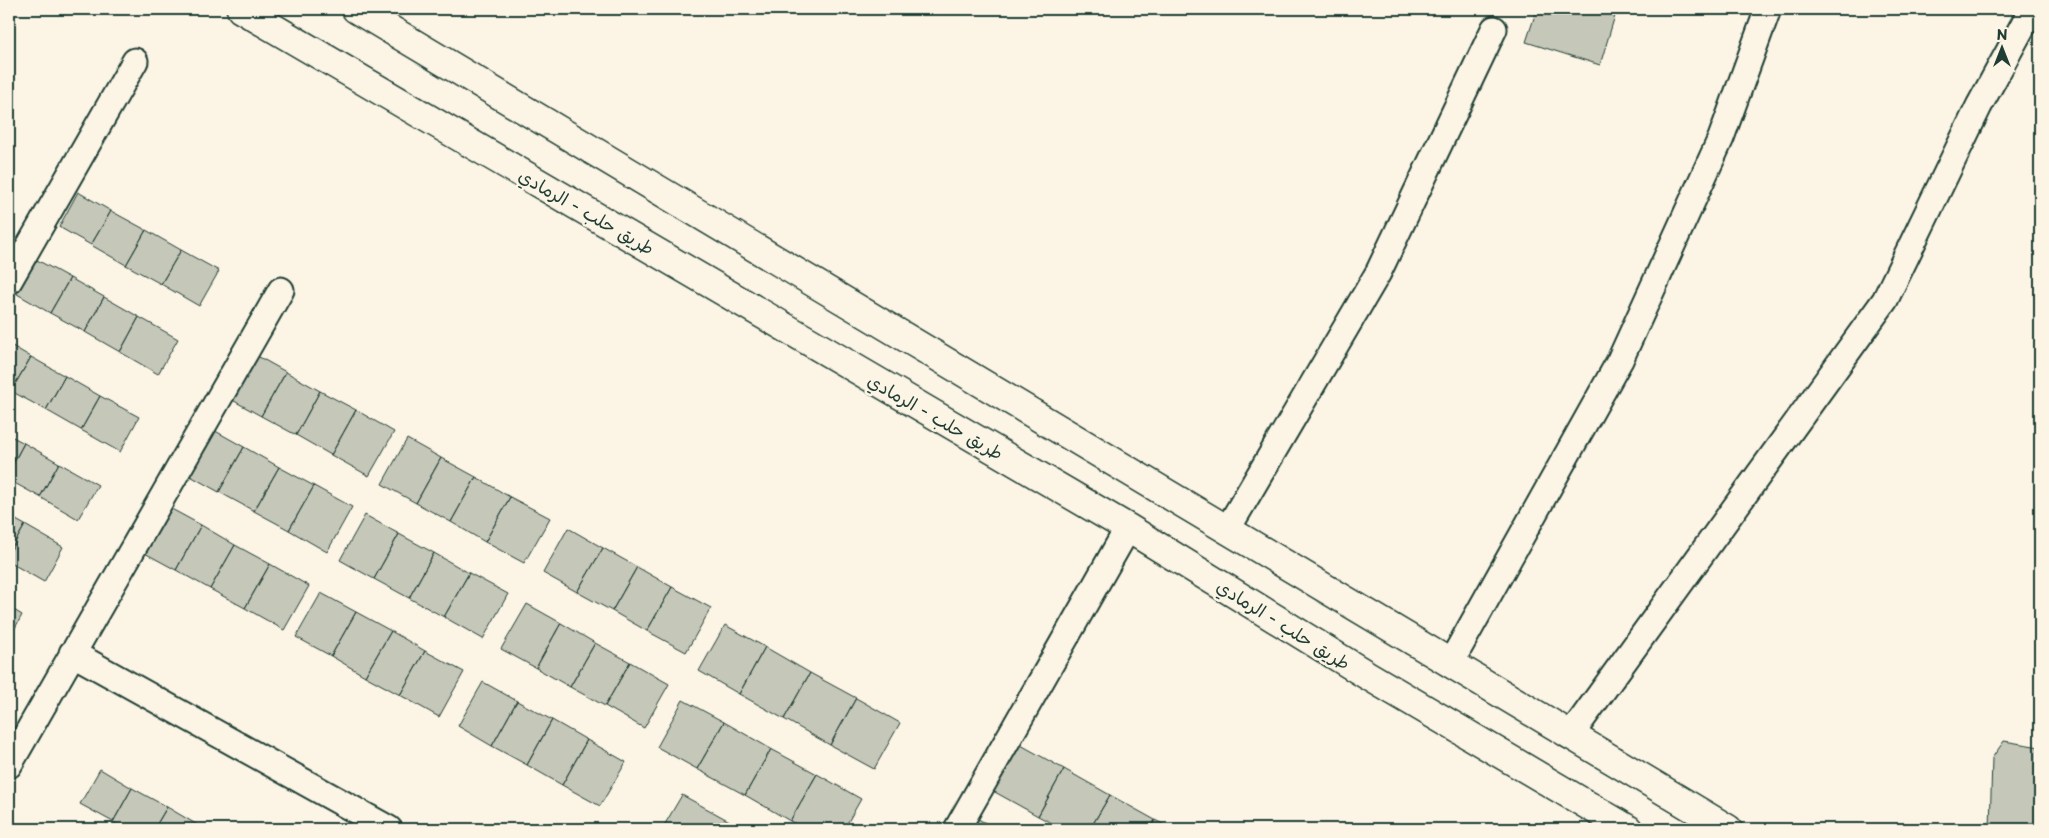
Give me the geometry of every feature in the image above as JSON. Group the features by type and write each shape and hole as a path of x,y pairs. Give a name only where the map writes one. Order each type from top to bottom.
{"highway":[{"name":"طريق حلب - الرمادي","path":"241,9 1128,528 1367,675 1628,829"},
{"path":"356,9 1728,829"}],"street":[{"path":"1450,664 1620,360 1721,138 1768,9"},
{"path":"1570,736 1885,300 1980,106 2032,9"},
{"path":"1227,530 1378,273 1494,29"},
{"path":"9,281 134,61"},
{"path":"9,765 281,290"},
{"path":"957,829 1128,528"},
{"path":"72,653 389,829"}],"building":[{"path":"1537,9 1617,9 1600,65 1526,42"},
{"path":"78,192 111,211 91,245 59,227"},
{"path":"111,211 146,230 126,265 91,245"},
{"path":"146,230 181,250 161,284 126,265"},
{"path":"181,250 219,271 199,306 161,284"},
{"path":"37,260 70,278 50,313 17,294"},
{"path":"70,278 104,297 85,332 50,313"},
{"path":"104,297 139,317 120,352 85,332"},
{"path":"139,317 178,339 158,374 120,352"},
{"path":"9,344 31,357 11,391 9,390"},
{"path":"252,353 286,372 261,416 227,397"},
{"path":"31,357 65,376 46,410 11,391"},
{"path":"286,372 320,391 296,435 261,416"},
{"path":"65,376 100,396 81,430 46,410"},
{"path":"320,391 356,410 331,455 296,435"},
{"path":"100,396 139,417 120,452 81,430"},
{"path":"356,410 394,432 369,476 331,455"},
{"path":"210,428 244,447 219,492 185,473"},
{"path":"9,435 24,443 9,471"},
{"path":"407,439 441,458 416,503 382,484"},
{"path":"24,443 59,463 40,497 9,480 9,471"},
{"path":"244,447 279,467 254,511 219,492"},
{"path":"441,458 476,477 451,522 416,503"},
{"path":"59,463 98,485 78,519 40,497"},
{"path":"279,467 314,486 289,530 254,511"},
{"path":"476,477 510,497 485,542 451,522"},
{"path":"314,486 352,507 327,552 289,530"},
{"path":"510,497 550,518 524,563 485,542"},
{"path":"166,506 201,525 176,570 141,551"},
{"path":"365,515 399,534 374,579 340,560"},
{"path":"9,516 25,525 9,553"},
{"path":"25,525 63,547 44,582 9,562 9,553"},
{"path":"201,525 235,545 210,589 176,570"},
{"path":"568,528 603,548 577,592 543,573"},
{"path":"399,534 434,553 409,598 374,579"},
{"path":"235,545 270,564 245,608 210,589"},
{"path":"603,548 637,567 612,611 577,592"},
{"path":"434,553 469,573 444,617 409,598"},
{"path":"270,564 309,586 284,630 245,608"},
{"path":"637,567 672,587 647,631 612,611"},
{"path":"469,573 508,594 483,639 444,617"},
{"path":"672,587 711,608 686,652 647,631"},
{"path":"321,593 356,612 331,656 296,637"},
{"path":"527,604 561,623 536,668 501,649"},
{"path":"9,607 22,615 9,639"},
{"path":"356,612 391,631 365,676 331,656"},
{"path":"561,623 595,643 570,687 536,668"},
{"path":"725,625 765,647 739,694 699,671"},
{"path":"391,631 425,651 400,695 365,676"},
{"path":"595,643 630,662 605,706 570,687"},
{"path":"765,647 810,673 784,719 739,694"},
{"path":"425,651 464,672 439,717 400,695"},
{"path":"630,662 669,684 644,728 605,706"},
{"path":"810,673 856,698 830,745 784,719"},
{"path":"483,682 517,701 492,746 458,726"},
{"path":"856,698 900,723 874,769 830,745"},
{"path":"683,700 724,722 697,769 657,747"},
{"path":"517,701 552,720 527,765 492,746"},
{"path":"552,720 587,740 562,785 527,765"},
{"path":"724,722 771,749 745,795 697,769"},
{"path":"587,740 626,762 600,806 562,785"},
{"path":"2004,741 2040,747 2040,829 1990,829 1992,758"},
{"path":"1019,744 1064,769 1038,816 993,791"},
{"path":"771,749 817,774 790,821 745,795"},
{"path":"100,769 132,788 113,822 80,804"},
{"path":"1064,769 1110,795 1090,829 1063,829 1038,816"},
{"path":"817,774 861,799 844,829 806,829 790,821"},
{"path":"132,788 167,807 154,829 125,829 113,822"},
{"path":"682,795 744,829 662,829"},
{"path":"1110,795 1155,820 1150,829 1090,829"},
{"path":"167,807 201,827 200,829 154,829"},
{"path":"978,819 997,829 972,829"},
{"path":"1155,820 1172,829 1150,829"}]}
